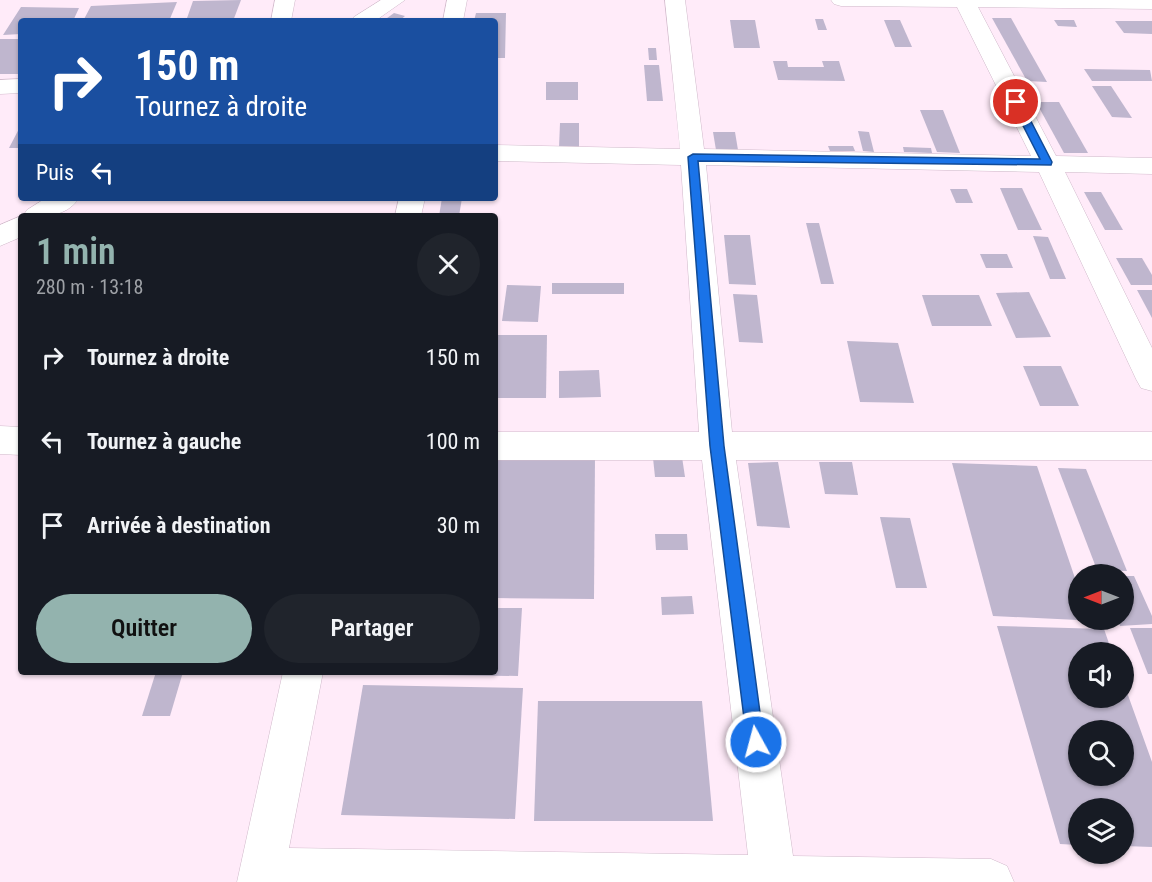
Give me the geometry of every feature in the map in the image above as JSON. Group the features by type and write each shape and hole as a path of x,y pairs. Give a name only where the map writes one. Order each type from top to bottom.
{"street":[{"path":"282,18 285,0"},
{"path":"366,18 395,0"},
{"path":"454,18 457,0"},
{"path":"675,0 693,157 717,446 773,880"},
{"path":"841,0 1152,3"},
{"path":"964,1 1047,162 1152,379"},
{"path":"0,87 18,86"},
{"path":"498,153 1047,162 1152,166"},
{"path":"41,213 61,201"},
{"path":"0,237 18,227"},
{"path":"0,440 18,441"},
{"path":"498,446 1152,446"},
{"path":"302,675 262,876 991,882"}],"building":[{"path":"241,0 234,18 187,18 193,1"},
{"path":"177,2 170,18 85,18 91,6"},
{"path":"21,7 79,8 74,18 18,18 18,34 3,35"},
{"path":"394,13 405,16 403,18 387,18"},
{"path":"476,13 506,13 505,58 498,58 498,18 475,18"},
{"path":"992,18 1011,18 1047,82 1027,81"},
{"path":"815,19 823,19 827,30 818,30"},
{"path":"730,20 755,20 760,48 734,48"},
{"path":"884,20 900,20 912,47 895,47"},
{"path":"1054,20 1074,20 1077,27 1058,26"},
{"path":"1115,21 1152,21 1152,34 1124,33"},
{"path":"0,39 18,39 18,74 0,74"},
{"path":"648,48 656,48 657,60 649,60"},
{"path":"773,61 787,61 788,67 824,67 822,61 839,61 845,81 778,80"},
{"path":"644,65 659,65 663,101 647,101"},
{"path":"1084,69 1150,70 1152,81 1092,81"},
{"path":"546,82 578,82 578,100 546,100"},
{"path":"1092,86 1111,86 1132,118 1112,117"},
{"path":"1036,102 1059,102 1088,153 1064,153"},
{"path":"920,110 943,110 960,153 937,152"},
{"path":"560,123 579,123 579,148 559,148"},
{"path":"18,131 18,148 9,148"},
{"path":"858,131 869,132 874,152 863,151"},
{"path":"713,132 735,132 738,150 716,150"},
{"path":"828,146 853,146 855,151 830,151"},
{"path":"903,147 931,148 932,153 904,152"},
{"path":"1000,188 1022,188 1042,230 1018,230"},
{"path":"950,189 967,189 973,203 956,203"},
{"path":"1084,192 1101,192 1123,230 1105,230"},
{"path":"442,201 462,201 460,213 440,213"},
{"path":"806,223 819,223 834,284 821,284"},
{"path":"724,235 750,235 756,285 729,284"},
{"path":"1033,236 1048,237 1066,279 1050,279"},
{"path":"980,254 1007,254 1013,268 986,268"},
{"path":"1116,258 1142,258 1152,275 1152,285 1131,285"},
{"path":"552,283 624,283 624,294 552,294"},
{"path":"507,285 541,286 538,322 502,321"},
{"path":"1137,290 1152,290 1152,318"},
{"path":"1029,292 1051,337 1016,338 996,293"},
{"path":"733,294 757,295 763,343 739,342"},
{"path":"922,295 979,295 992,326 932,326"},
{"path":"498,335 547,335 546,398 498,398"},
{"path":"847,341 898,343 914,403 860,402"},
{"path":"1023,366 1061,366 1079,406 1040,406"},
{"path":"599,370 601,397 559,398 559,371"},
{"path":"595,456 594,599 498,598 498,457"},
{"path":"682,457 685,477 655,477 653,458"},
{"path":"778,462 790,528 757,526 748,463"},
{"path":"819,462 852,462 858,495 825,494"},
{"path":"952,463 1037,466 1070,564 1068,564 1068,620 993,616"},
{"path":"1058,468 1086,469 1124,564 1095,564"},
{"path":"880,517 910,518 927,588 896,588"},
{"path":"655,534 687,534 688,550 656,550"},
{"path":"1134,576 1152,616 1152,624 1134,625"},
{"path":"692,596 694,614 662,615 661,597"},
{"path":"498,608 522,608 518,676 444,675 498,675"},
{"path":"997,626 1104,630 1109,642 1068,642 1068,708 1133,708 1152,762 1152,847 1134,846 1134,798 1068,798 1068,844 1060,844"},
{"path":"1134,628 1152,628 1152,674 1148,674 1131,630"},
{"path":"155,675 182,675 170,716 142,716"},
{"path":"363,685 523,688 515,819 341,815"},
{"path":"538,701 702,701 713,821 534,821"}],"route":[{"path":"756,742 717,446 693,157 1047,162 1016,102"}]}
